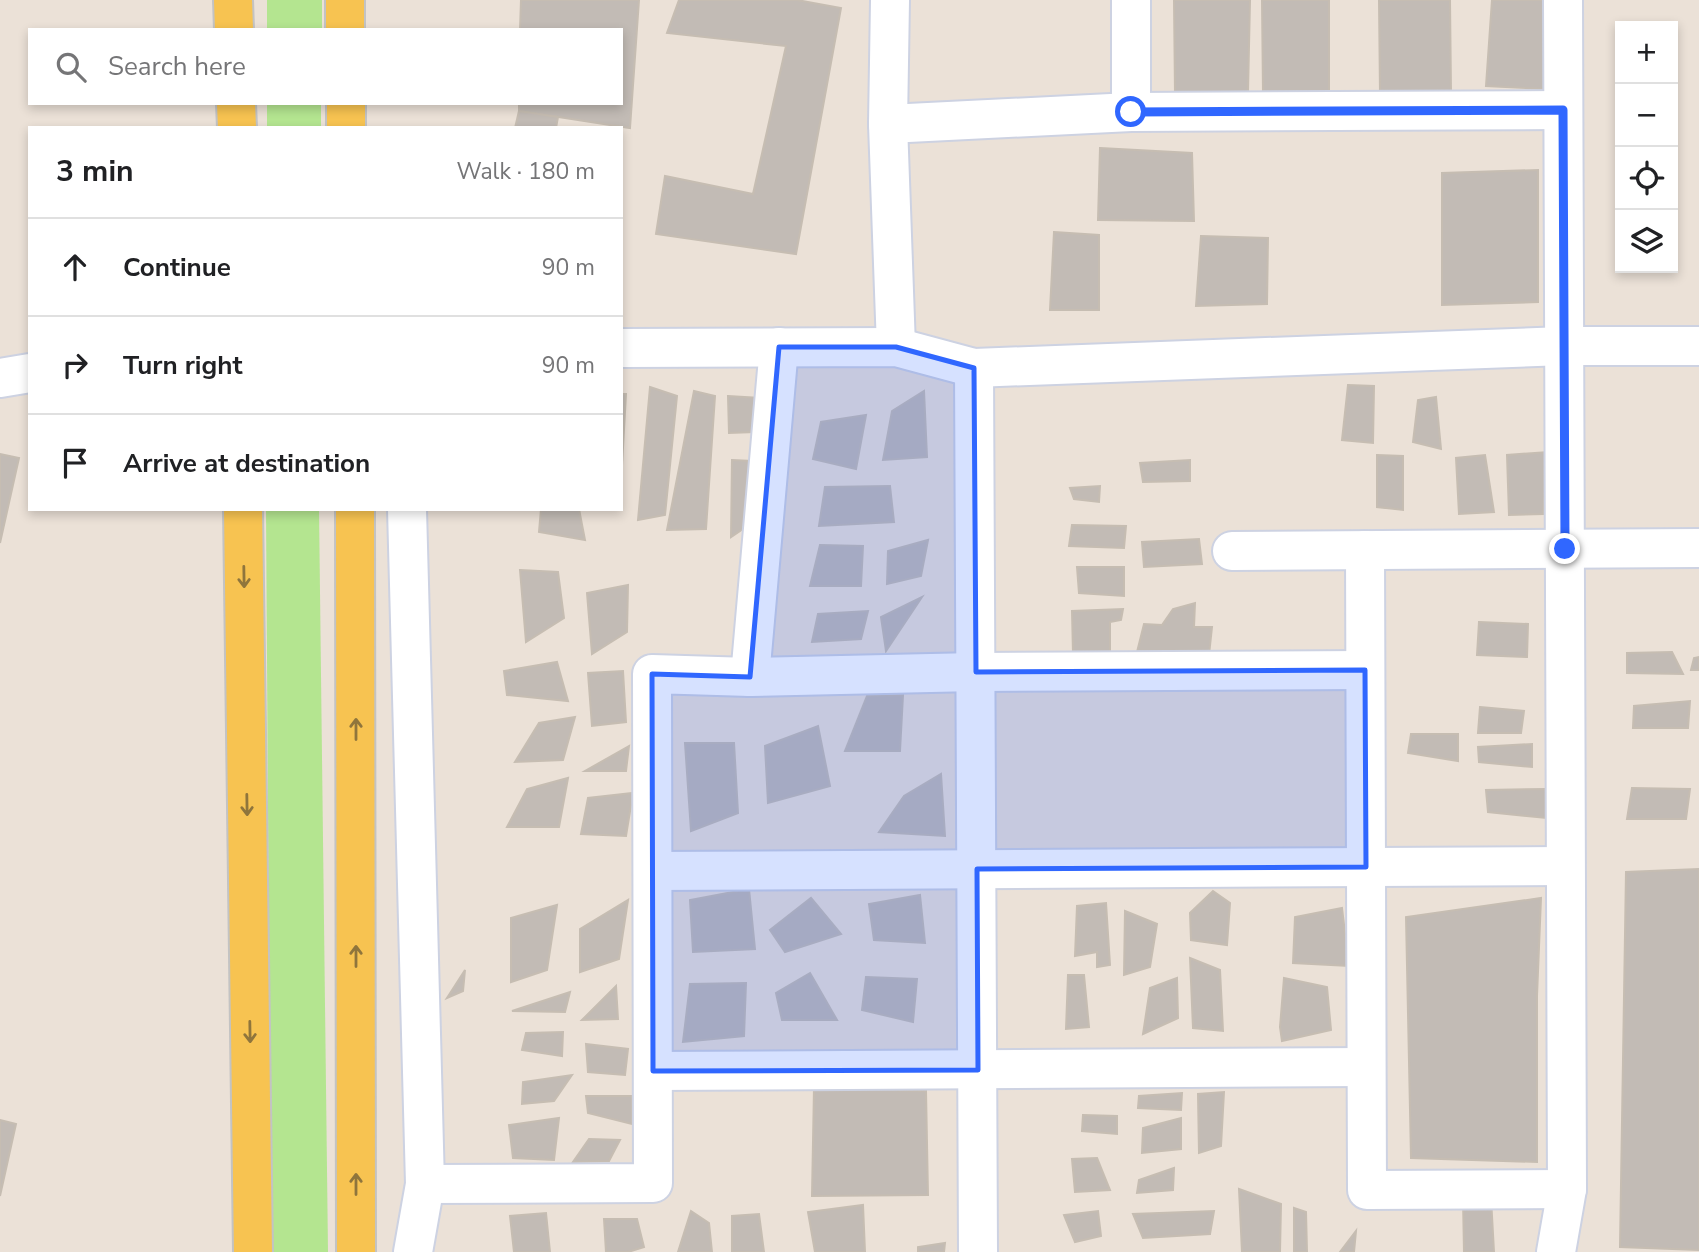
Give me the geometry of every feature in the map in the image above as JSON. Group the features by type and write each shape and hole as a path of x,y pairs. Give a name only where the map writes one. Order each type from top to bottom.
{"main road":[{"path":"233,0 234,28"},
{"path":"345,0 345,28"},
{"path":"236,105 237,126"},
{"path":"346,105 346,126"},
{"path":"243,511 253,1252"},
{"path":"355,511 356,1252"}],"street":[{"path":"890,0 888,124 896,347"},
{"path":"1131,0 1131,112"},
{"path":"1556,1252 1567,1189 1563,0"},
{"path":"888,124 1131,112 1563,110"},
{"path":"623,348 896,347 974,368 1564,346 1699,346"},
{"path":"750,677 779,347"},
{"path":"974,368 978,1252"},
{"path":"0,378 28,373"},
{"path":"407,511 425,1184 413,1252"},
{"path":"1232,551 1699,548"},
{"path":"1365,550 1367,1190 1567,1189"},
{"path":"425,1184 653,1183 652,674 750,677 976,672 1365,670"},
{"path":"653,871 1565,866"},
{"path":"653,1071 1366,1067"}],"highlighted area":[{"path":"779,347 896,347 974,368 976,672 1365,670 1366,867 977,869 978,1070 653,1071 652,674 750,677"}],"green space":[{"path":"267,0 322,0 322,28 267,28"},
{"path":"267,105 321,105 321,126 267,126"},
{"path":"266,511 319,511 328,1252 271,1252"}],"building":[{"path":"521,0 639,0 630,128 519,111 519,105 623,105 623,28 520,28"},
{"path":"679,0 797,0 841,8 796,254 656,234 665,176 753,194 786,46 667,33"},
{"path":"1174,0 1250,0 1248,92 1175,92"},
{"path":"1262,0 1329,0 1329,97 1263,92"},
{"path":"1379,0 1450,0 1451,92 1380,92"},
{"path":"1492,0 1546,0 1545,89 1486,86"},
{"path":"519,111 558,117 556,126 515,126"},
{"path":"1100,148 1192,153 1194,221 1098,220"},
{"path":"1538,170 1538,302 1442,305 1442,173"},
{"path":"1054,232 1099,235 1099,310 1050,310"},
{"path":"1201,236 1268,238 1267,304 1196,306"},
{"path":"1348,385 1374,386 1373,443 1342,440"},
{"path":"650,387 677,396 665,515 638,520"},
{"path":"694,391 715,396 706,529 667,530"},
{"path":"924,391 927,457 883,460 892,411"},
{"path":"623,394 626,394 623,447"},
{"path":"728,396 760,398 755,432 729,433"},
{"path":"1436,397 1441,449 1413,442 1418,400"},
{"path":"866,415 856,469 813,459 821,422"},
{"path":"1548,452 1543,514 1509,515 1507,455"},
{"path":"0,454 19,458 0,543"},
{"path":"1377,455 1403,456 1403,510 1377,507"},
{"path":"1485,455 1494,512 1459,514 1456,458"},
{"path":"732,460 752,461 746,527 731,537"},
{"path":"1190,460 1190,481 1143,482 1140,463"},
{"path":"890,486 894,522 819,526 825,487"},
{"path":"1100,486 1099,502 1074,499 1070,488"},
{"path":"541,511 579,511 585,540 539,532"},
{"path":"1072,525 1126,526 1124,548 1069,546"},
{"path":"1199,539 1202,564 1144,567 1142,542"},
{"path":"928,540 921,576 887,584 888,551"},
{"path":"820,545 863,546 861,586 810,586"},
{"path":"1077,567 1124,567 1124,596 1079,593"},
{"path":"520,570 558,572 564,618 526,642"},
{"path":"628,585 627,632 592,654 587,593"},
{"path":"922,597 886,651 881,617"},
{"path":"1195,603 1194,627 1212,627 1209,655 1137,652 1144,624 1162,625 1173,609"},
{"path":"1123,609 1121,620 1110,622 1110,657 1073,653 1072,611"},
{"path":"868,611 861,639 812,642 818,614"},
{"path":"1479,622 1528,624 1527,657 1477,655"},
{"path":"1672,652 1683,674 1627,673 1627,653"},
{"path":"1699,657 1699,670 1691,670 1694,658"},
{"path":"557,662 568,701 507,695 504,671"},
{"path":"623,671 626,722 592,726 588,673"},
{"path":"903,695 900,751 845,751 867,696"},
{"path":"1690,701 1688,728 1633,728 1634,706"},
{"path":"1480,707 1524,711 1521,733 1478,733"},
{"path":"575,717 563,760 515,762 539,723"},
{"path":"818,726 830,786 768,803 765,746"},
{"path":"1411,734 1458,734 1458,761 1408,753"},
{"path":"685,743 734,743 738,813 691,831"},
{"path":"1532,744 1532,767 1479,762 1478,747"},
{"path":"629,746 626,771 585,771"},
{"path":"941,774 945,836 879,832 904,796"},
{"path":"568,778 559,827 507,827 527,789"},
{"path":"1632,788 1690,789 1686,819 1627,819"},
{"path":"1546,789 1546,818 1488,812 1486,790"},
{"path":"633,793 626,836 581,834 588,798"},
{"path":"1699,869 1699,1250 1620,1247 1626,872"},
{"path":"749,889 755,949 693,952 690,900"},
{"path":"1213,891 1230,903 1227,945 1191,940 1190,913"},
{"path":"920,895 925,943 874,940 869,904"},
{"path":"811,898 841,934 785,952 770,930"},
{"path":"1541,898 1537,996 1537,1162 1411,1158 1406,917"},
{"path":"628,900 619,959 580,972 580,929"},
{"path":"1106,903 1110,965 1097,967 1097,952 1075,956 1077,906"},
{"path":"557,905 547,970 511,982 511,918"},
{"path":"1342,908 1349,966 1293,963 1295,917"},
{"path":"1125,911 1157,924 1150,967 1124,975"},
{"path":"1190,958 1220,970 1223,1031 1193,1028"},
{"path":"465,970 463,991 447,998"},
{"path":"810,973 837,1020 782,1020 776,993"},
{"path":"1068,975 1084,975 1089,1027 1066,1029"},
{"path":"866,977 917,979 913,1022 862,1010"},
{"path":"1177,978 1178,1018 1143,1034 1150,988"},
{"path":"1284,978 1327,987 1331,1030 1282,1041 1280,1027"},
{"path":"746,983 744,1036 683,1042 690,984"},
{"path":"616,986 618,1019 582,1020"},
{"path":"570,992 565,1012 512,1011"},
{"path":"563,1032 562,1056 522,1050 526,1033"},
{"path":"586,1044 628,1049 625,1075 588,1072"},
{"path":"572,1075 554,1101 522,1104 523,1082"},
{"path":"814,1088 926,1091 928,1195 812,1196"},
{"path":"1224,1092 1221,1146 1199,1153 1198,1094"},
{"path":"1182,1093 1181,1110 1138,1108 1139,1096"},
{"path":"586,1096 632,1096 632,1124 588,1113"},
{"path":"1083,1115 1117,1116 1117,1134 1082,1131"},
{"path":"559,1118 554,1160 513,1158 509,1125"},
{"path":"1181,1118 1181,1149 1142,1153 1143,1128"},
{"path":"0,1120 16,1124 0,1196"},
{"path":"589,1139 620,1140 609,1161 573,1162"},
{"path":"1097,1158 1110,1190 1075,1192 1072,1159"},
{"path":"1174,1168 1173,1190 1137,1193 1139,1180"},
{"path":"1239,1189 1281,1204 1280,1252 1242,1252"},
{"path":"1491,1198 1494,1252 1464,1252 1463,1199"},
{"path":"863,1205 865,1252 815,1252 808,1212"},
{"path":"1294,1208 1306,1212 1307,1252 1294,1252"},
{"path":"691,1211 709,1223 712,1252 678,1252"},
{"path":"1098,1211 1101,1236 1075,1242 1064,1215"},
{"path":"1214,1211 1210,1234 1143,1238 1133,1214"},
{"path":"546,1213 550,1252 514,1252 510,1216"},
{"path":"759,1214 764,1252 732,1252 732,1216"},
{"path":"604,1219 637,1219 644,1247 628,1252 606,1252"},
{"path":"1356,1231 1354,1252 1340,1252"},
{"path":"945,1243 944,1252 918,1252 918,1247"}],"route":[{"path":"1131,112 1563,110 1565,549"}]}
